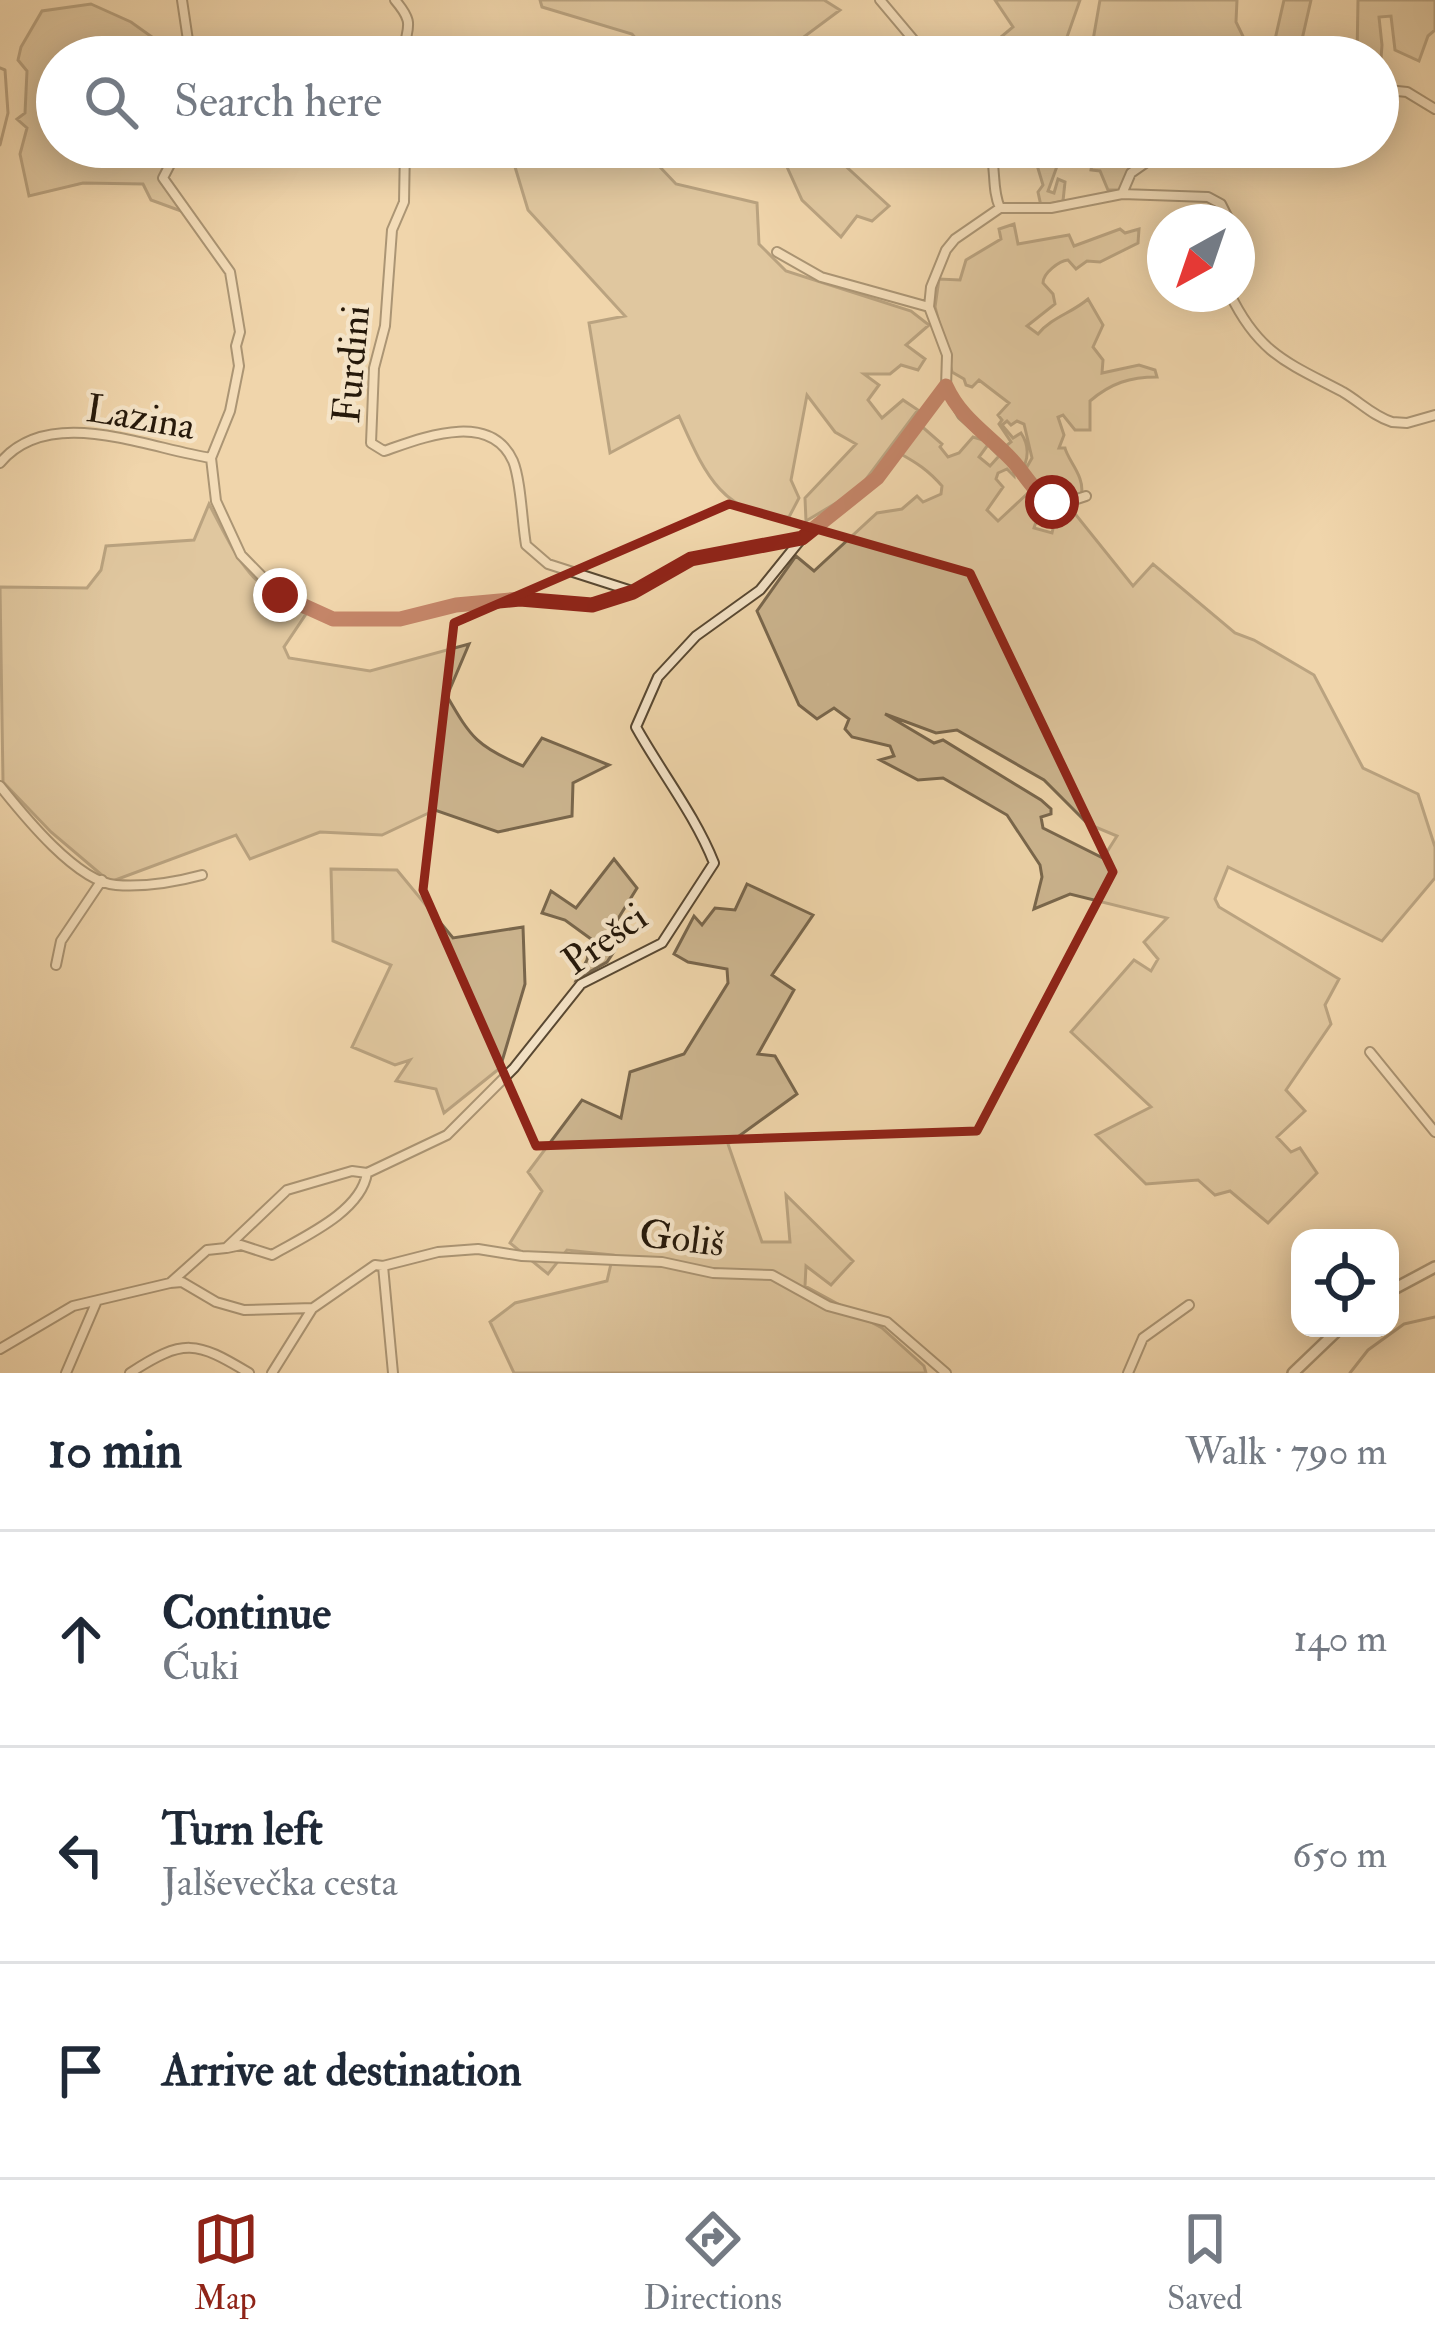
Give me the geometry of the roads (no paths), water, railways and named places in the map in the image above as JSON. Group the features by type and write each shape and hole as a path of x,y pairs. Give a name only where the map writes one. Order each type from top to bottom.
{"street":[{"path":"182,0 187,36"},
{"path":"395,0 409,16 409,36"},
{"path":"880,0 910,36"},
{"path":"1399,91 1435,109"},
{"path":"168,168 163,178 230,272 240,332 230,411 211,458 216,501 241,555 280,595 333,619 400,619 456,605 520,599 592,605 633,592 691,559 802,538 877,478 946,386"},
{"name":"Furdini","path":"405,168 404,202 392,230 385,326 374,368 371,443 383,451 437,434 468,431 501,442 514,463 526,545 548,564 633,592"},
{"path":"994,168 994,194 1000,208"},
{"path":"1122,194 1128,176 1139,168"},
{"path":"1086,496 1057,503 1037,493 1006,454 967,420 946,386 947,355 928,307 946,250 1000,208 1052,208 1122,194 1208,197 1221,204"},
{"path":"777,252 821,277 928,307"},
{"path":"1242,312 1281,361 1345,393 1382,419 1407,423 1435,415"},
{"name":"Lazina","path":"0,463 11,449 33,436 56,432 115,436 164,451 211,458"},
{"name":"Prešci","path":"226,1248 287,1190 352,1171 367,1173 447,1135 514,1068 581,984 662,944 714,863 703,836 636,727 658,677 696,635 760,590 802,538"},
{"path":"0,786 55,847 112,885 202,875"},
{"path":"56,965 61,941 102,880"},
{"path":"1370,1052 1435,1132"},
{"name":"Prešci","path":"0,1349 54,1315 170,1282 207,1250 241,1245 272,1255 328,1222 352,1200 367,1173"},
{"name":"Goliš","path":"313,1308 363,1270 438,1252 481,1250 662,1262 713,1274 772,1276 828,1306 887,1322 946,1373"},
{"path":"383,1266 393,1373"},
{"path":"1399,1286 1435,1268"},
{"path":"170,1282 182,1282 216,1302 244,1310 313,1308"},
{"path":"66,1373 97,1302"},
{"path":"1128,1373 1143,1338 1189,1305"},
{"path":"272,1373 313,1308"},
{"path":"1292,1373 1330,1337"},
{"path":"130,1373 181,1346 208,1348 249,1373"}],"waterway":[{"path":"0,68 5,70 8,113 0,145"},
{"path":"1350,1373 1368,1350 1404,1324 1435,1317"}]}
